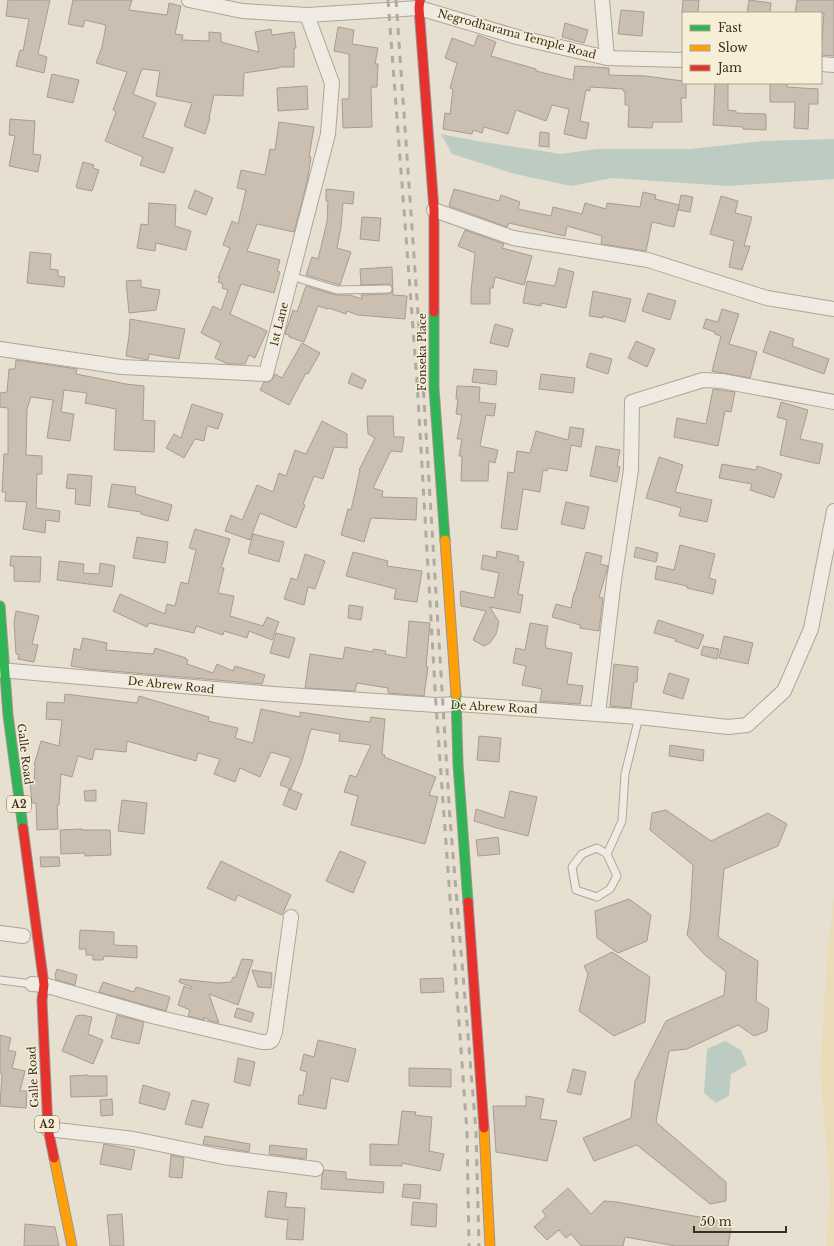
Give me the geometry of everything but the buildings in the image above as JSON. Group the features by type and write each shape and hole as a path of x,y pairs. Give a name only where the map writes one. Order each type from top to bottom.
{"main road":[{"name":"Fonseka Place","path":"420,4 434,210 434,388 457,704 458,764 486,1164 490,1246"},
{"name":"Galle Road","path":"0,606 2,670 24,842 36,982 42,1000 48,1129 72,1246"}],"street":[{"name":"Negrodharama Temple Road","path":"188,0 242,11 307,16 380,5 389,10 420,4 517,36 607,58 682,60"},
{"path":"602,0 607,58"},
{"name":"1st Lane","path":"0,349 122,367 266,374 328,134 332,83 307,16"},
{"path":"822,64 834,66"},
{"path":"434,210 513,238 648,260 766,298 834,309"},
{"path":"598,714 614,580 631,470 632,402 704,380 722,381 834,402"},
{"name":"De Abrew Road","path":"2,670 274,694 436,705 457,704 598,714 728,727 747,725 784,691 811,629 834,511"},
{"path":"36,982 156,1017 262,1042 269,1042 272,1040 275,1032 291,917"},
{"path":"0,933 23,936"},
{"path":"48,1129 134,1139 224,1157 316,1169"}],"lane":[{"path":"291,276 338,290 388,289"},
{"path":"607,854 597,848 582,854 572,867 576,890 597,897 610,889 617,876 607,854 622,821 624,774 639,717"},
{"path":"0,980 36,982"}],"sand":[{"path":"834,895 834,1246 826,1246 830,1190 820,1069 828,949"}],"shaded area":[{"path":"441,134 561,154 597,149 689,149 764,141 834,139 834,179 728,186 612,178 571,186 515,174 452,154"},
{"path":"725,1041 741,1050 747,1065 731,1074 729,1096 716,1103 704,1093 707,1049"}],"railway":[{"path":"388,0 417,381 436,705 467,1132 469,1246"},
{"path":"396,0 423,384 450,819 476,1131 479,1246"}],"traffic: fast":[{"path":"434,312 434,388 445,540"},
{"path":"0,606 8,715 23,828"},
{"path":"456,695 458,764 468,902"}],"traffic: slow":[{"path":"445,540 456,695"},
{"path":"484,1128 490,1246"},
{"path":"54,1158 72,1246"}],"traffic: jam":[{"path":"420,0 419,8 434,210 434,312"},
{"path":"23,828 44,985 42,1000 48,1129 54,1158"},
{"path":"468,902 484,1128"}]}
